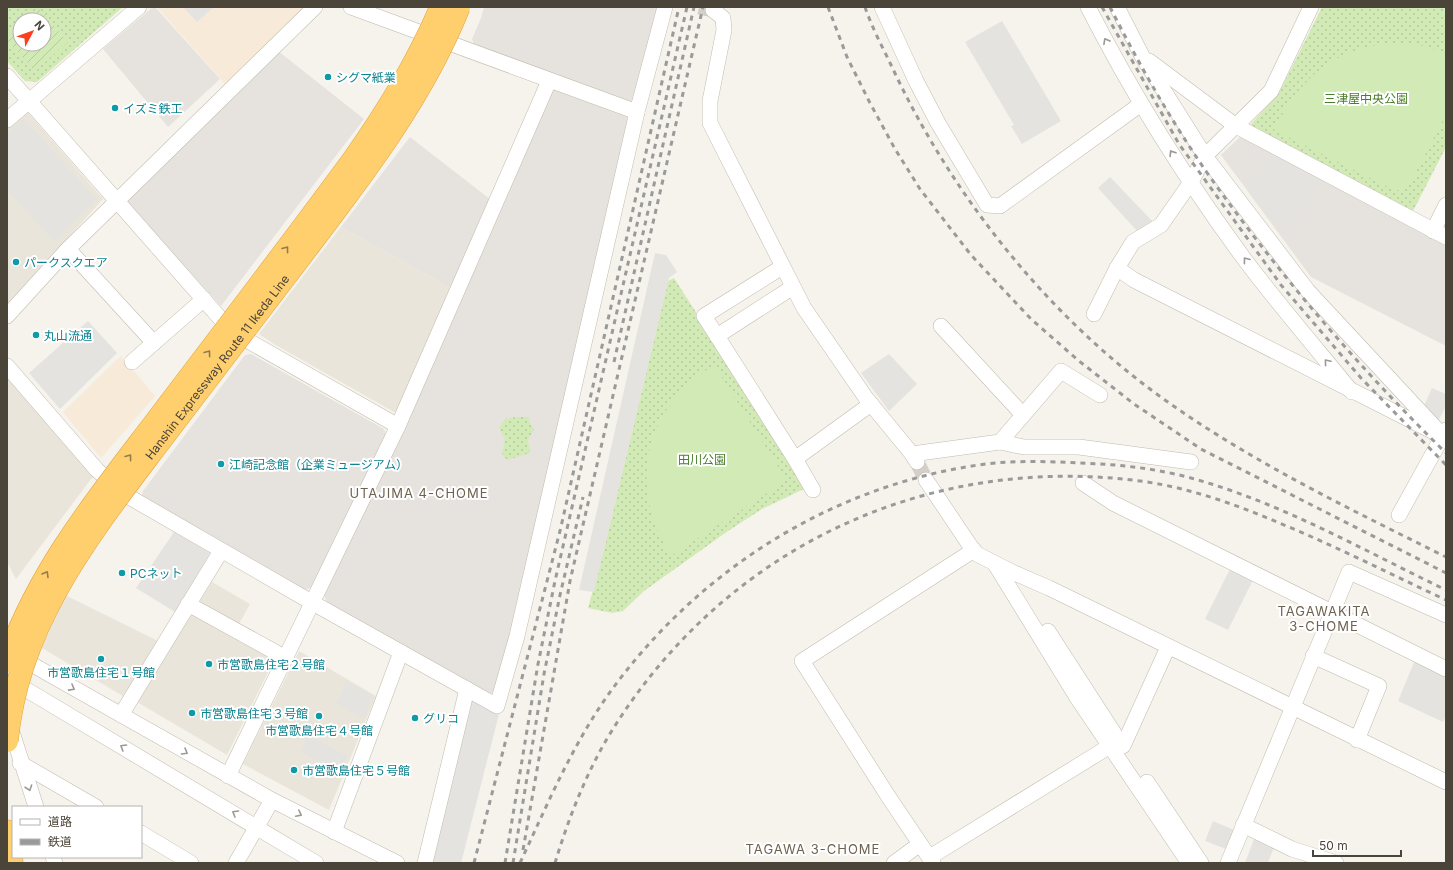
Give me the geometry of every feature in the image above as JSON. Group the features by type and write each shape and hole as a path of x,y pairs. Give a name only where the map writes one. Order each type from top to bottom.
{"highway":[{"name":"Hanshin Expressway Route 11 Ikeda Line","path":"9,658 17,633 30,604 64,547 105,488 358,153 414,66 441,7"},
{"name":"Hanshin Expressway Route 11 Ikeda Line","path":"7,741 14,696 29,646 43,613 62,580 114,503 344,198 384,142 428,73 459,7"},
{"path":"7,831 12,863"}],"street":[{"path":"7,120 139,7"},
{"path":"7,316 68,249 315,7"},
{"path":"351,7 637,112"},
{"path":"397,863 272,800 121,715 9,658 124,494 357,187 435,78 454,45 467,7"},
{"path":"7,366 97,470 124,494 221,551 498,706 519,628 637,112 665,7"},
{"path":"882,7 920,88 987,205 1000,206 1141,104"},
{"path":"1088,7 1141,104 1191,182 1245,260 1352,392"},
{"path":"1117,7 1142,56 1205,156 1308,291 1445,434"},
{"path":"1094,314 1117,268 1133,242 1161,225 1191,182 1205,156 1271,91 1311,7"},
{"path":"713,10 723,18 724,30 710,101 710,123 804,308 872,404 915,458 1000,442 1024,447 1079,447 1191,462"},
{"path":"1142,56 1236,126 1440,234 1446,204"},
{"path":"7,76 116,202 226,325 243,338 398,426"},
{"path":"228,776 398,426 549,80"},
{"path":"68,249 154,343"},
{"path":"782,266 704,316 814,490"},
{"path":"1117,268 1134,280 1352,392 1445,434"},
{"path":"717,336 793,287"},
{"path":"132,362 204,299"},
{"path":"941,326 1023,415"},
{"path":"1000,442 1061,371 1100,395"},
{"path":"795,459 872,404"},
{"path":"1399,515 1445,434"},
{"path":"926,480 975,553 1010,572 1049,588 1291,708 1446,782"},
{"path":"1083,483 1113,503 1446,669"},
{"path":"974,550 802,661 888,796 932,860 1116,746 1168,647"},
{"path":"121,715 221,551"},
{"path":"993,562 1078,699 1116,746 1201,863"},
{"path":"1010,572 1189,863"},
{"path":"1228,863 1291,708 1349,572 1446,615"},
{"path":"188,604 286,658"},
{"path":"334,832 401,652"},
{"path":"1313,656 1379,686 1357,740"},
{"path":"7,681 27,690 316,863"},
{"path":"425,863 467,689"},
{"path":"7,710 20,762 36,806"},
{"path":"20,762 94,806"},
{"path":"236,863 258,827 272,800"},
{"path":"1243,825 1292,849 1336,863"},
{"path":"142,834 191,863"},
{"path":"894,863 920,844"}],"shaded area":[{"path":"153,7 155,7 220,79 168,127 103,49"},
{"path":"157,7 306,7 226,85"},
{"path":"183,7 214,7 197,22"},
{"path":"484,7 659,7 638,97 629,102 474,45 472,39"},
{"path":"1002,21 1061,121 1022,144 1011,126 1014,125 965,42"},
{"path":"278,51 364,119 221,306 122,197"},
{"path":"555,89 625,115 630,121 512,635 496,691 488,694 327,602 324,595 549,92"},
{"path":"23,107 103,199 7,305 7,122"},
{"path":"24,119 96,199 55,242 7,190 7,134"},
{"path":"1243,134 1446,240 1446,346 1311,277 1221,155"},
{"path":"410,137 491,200 453,289 341,227"},
{"path":"1272,154 1318,179 1290,233 1266,212 1245,183 1265,168"},
{"path":"1110,177 1155,224 1139,233 1098,188"},
{"path":"341,227 453,289 400,409 394,412 259,334"},
{"path":"655,253 666,255 677,272 669,278 594,592 579,590"},
{"path":"88,321 117,353 60,409 29,373"},
{"path":"251,354 384,429 386,435 312,587 305,590 142,496 143,491 245,355"},
{"path":"889,354 917,384 889,411 861,373"},
{"path":"121,356 155,396 101,458 63,412"},
{"path":"7,375 94,475 16,579 7,562"},
{"path":"1432,388 1446,394 1446,406 1436,425 1423,408"},
{"path":"174,532 210,553 175,612 136,588"},
{"path":"1230,569 1253,580 1228,630 1205,619"},
{"path":"212,582 250,604 234,633 276,656 227,755 137,702"},
{"path":"65,595 158,641 123,696 42,648"},
{"path":"299,651 376,696 329,810 243,764"},
{"path":"1415,660 1446,676 1446,715 1443,722 1398,701"},
{"path":"347,681 373,696 364,719 336,703"},
{"path":"470,699 499,714 461,863 431,863"},
{"path":"308,735 347,756 339,773 300,751"},
{"path":"1213,821 1234,830 1226,849 1205,841"},
{"path":"1254,839 1274,847 1268,863 1245,863"}],"green space":[{"path":"7,7 123,7 37,82 25,81 7,61"},
{"name":"三津屋中央公園","path":"1322,7 1441,7 1446,9 1446,147 1413,211 1251,129 1251,124 1279,93"},
{"path":"38,8 42,12 34,12"},
{"path":"52,24 68,42 35,71 18,52 52,52"},
{"path":"12,31 12,46 7,40 7,35"},
{"name":"三津屋中央公園","path":"1395,43 1423,46 1446,53 1446,114 1409,186 1396,191 1274,130 1284,111 1295,95 1308,80 1322,68 1337,58 1354,51"},
{"name":"田川公園","path":"674,278 808,487 762,509 728,531 644,591 623,611 612,613 588,608 601,561 668,281"},
{"path":"714,365 784,476 781,484 671,556 657,530 649,503 647,477 649,451 658,426 671,403 690,383"},
{"path":"529,417 530,424 534,429 528,440 530,453 507,460 502,454 505,439 499,428 505,419"}],"tunnel":[{"path":"699,7 713,10"},
{"path":"917,462 926,480"}],"railway":[{"path":"474,863 560,531 679,7"},
{"path":"505,863 538,664 555,581 687,7"},
{"path":"614,362 694,7"},
{"path":"523,850 570,581 703,7"},
{"path":"828,7 847,57 870,103 895,149 920,189 971,255 1031,319 1079,361 1134,404 1201,449 1446,573"},
{"path":"865,7 892,67 917,116 945,165 1011,256 1088,338 1131,374 1175,407 1240,449 1308,487 1446,557"},
{"path":"1102,7 1179,144 1281,285 1361,378 1446,465"},
{"path":"1110,7 1146,75 1172,119 1200,163 1241,220 1324,323 1414,422 1446,453"},
{"path":"520,863 562,773 599,708 647,646 684,608 725,574 768,543 814,517 863,495 914,479 966,467 994,463 1022,462 1065,462 1115,465 1151,469 1175,474 1210,484 1279,509 1313,524 1446,590"},
{"path":"555,863 578,798 608,737 654,671 708,614 769,566 835,528 907,500 982,483 1060,476 1140,481 1163,485 1207,496 1270,519 1446,600"},
{"path":"513,863 544,674 560,595 583,497"}],"place":[{"name":"シグマ紙業","path":"328,77"},
{"name":"イズミ鉄工","path":"115,108"},
{"name":"パークスクエア","path":"16,262"},
{"name":"丸山流通","path":"36,335"},
{"name":"江崎記念館（企業ミュージアム）","path":"221,464"},
{"name":"PCネット","path":"122,573"},
{"name":"市営歌島住宅１号館","path":"101,659"},
{"name":"市営歌島住宅２号館","path":"209,664"},
{"name":"市営歌島住宅３号館","path":"192,713"},
{"name":"市営歌島住宅４号館","path":"319,716"},
{"name":"グリコ","path":"415,718"},
{"name":"市営歌島住宅５号館","path":"294,770"}],"district":[{"name":"UTAJIMA 4-CHOME","path":"419,493"},
{"name":"TAGAWAKITA 3-CHOME","path":"1324,618"},
{"name":"TAGAWA 3-CHOME","path":"813,849"}]}
